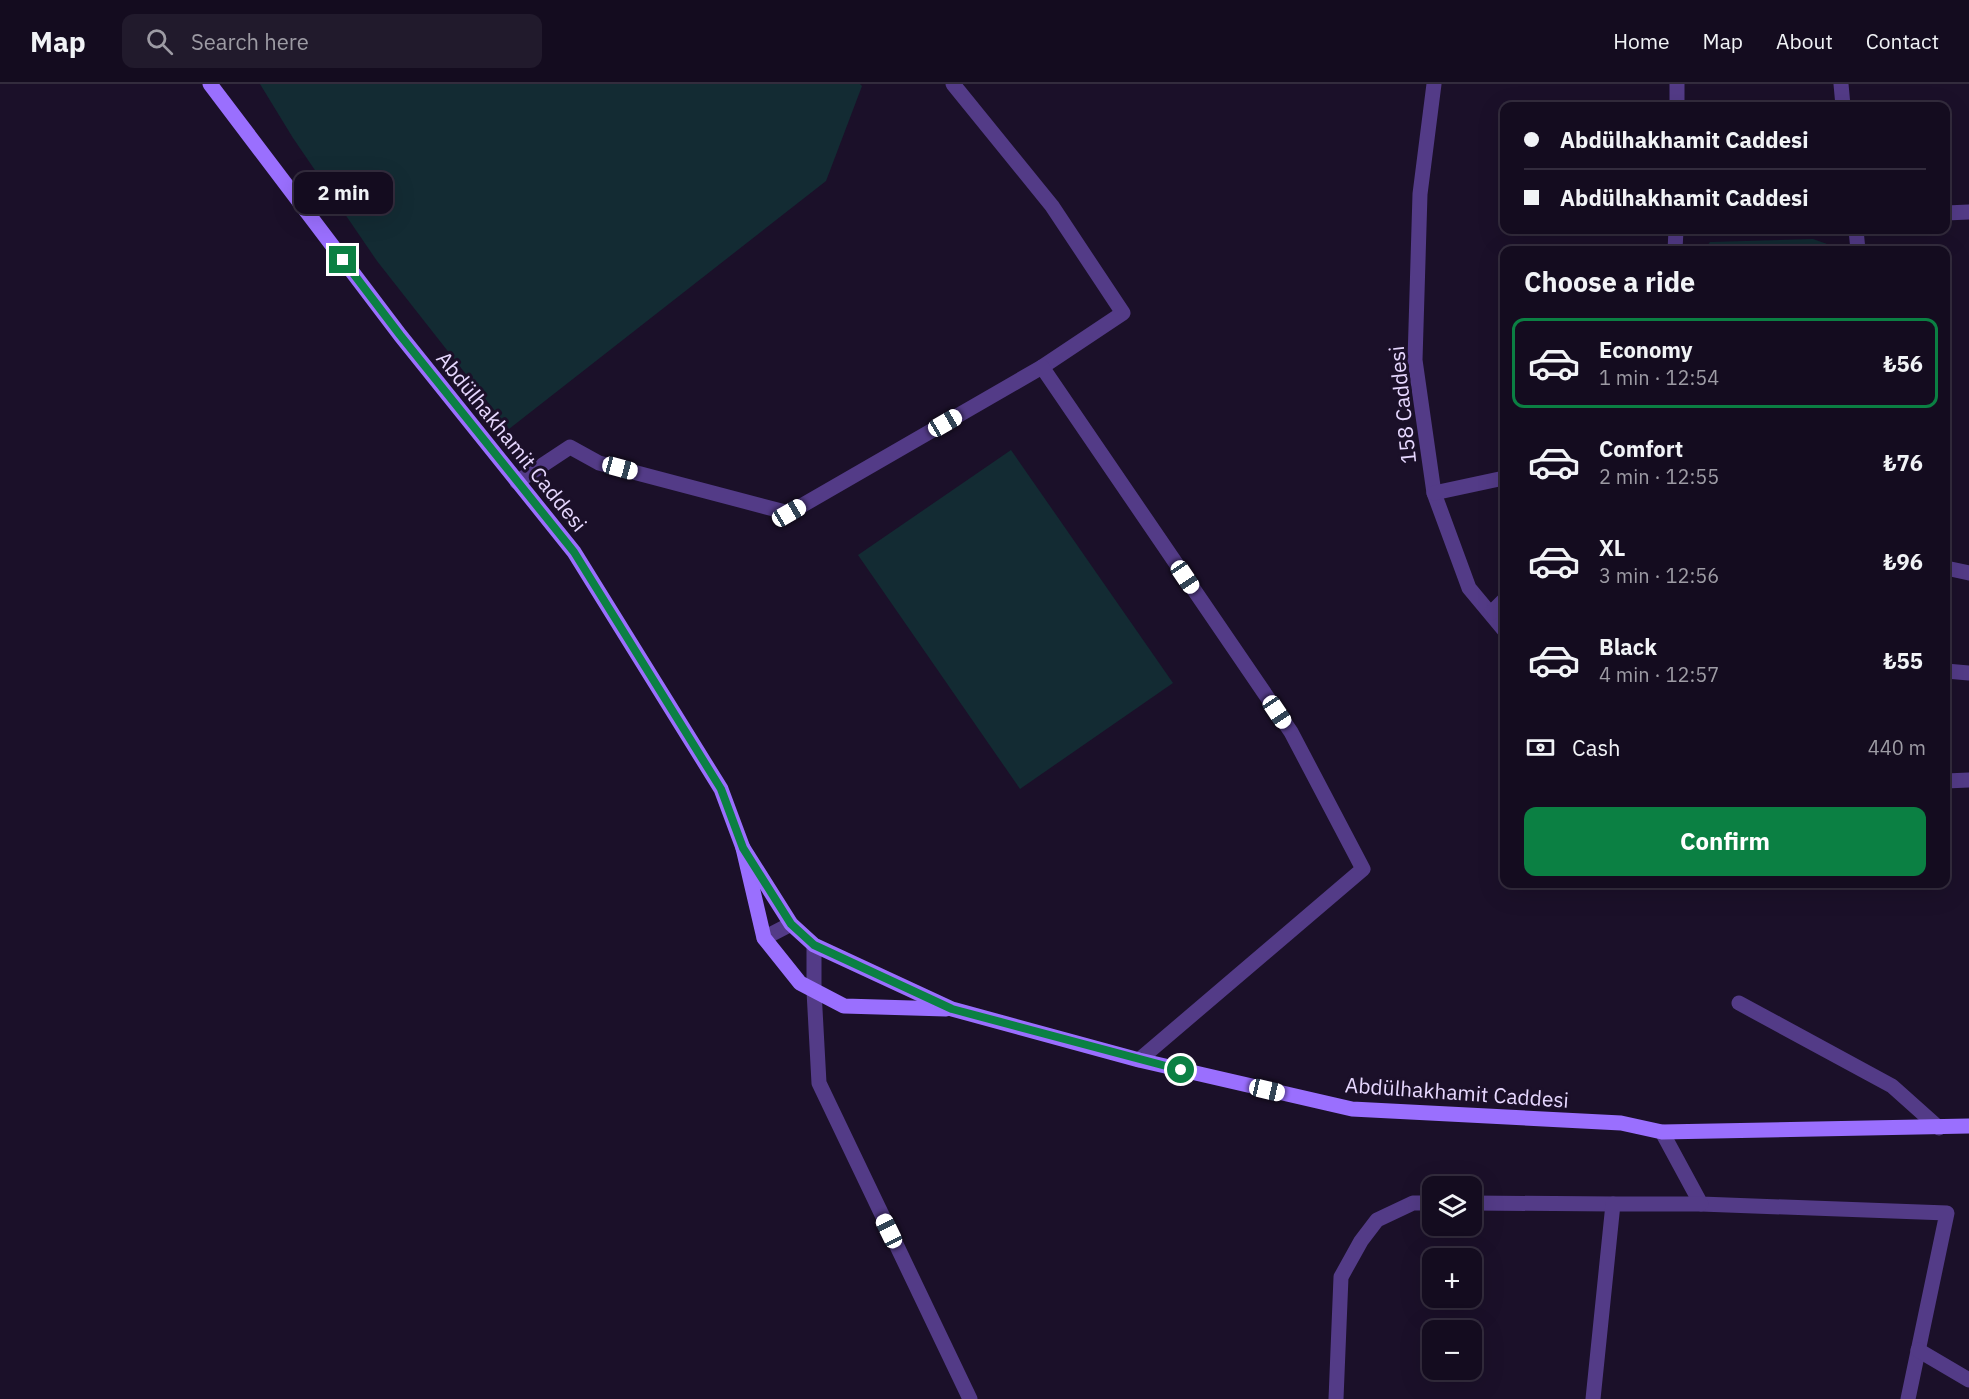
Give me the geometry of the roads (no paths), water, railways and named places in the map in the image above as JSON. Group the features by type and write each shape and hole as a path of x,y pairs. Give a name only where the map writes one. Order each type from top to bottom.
{"main road":[{"name":"Abdülhakhamit Caddesi","path":"210,84 400,335 574,552 721,789 743,848 764,938 800,983 844,1006 952,1009"},
{"name":"Abdülhakhamit Caddesi","path":"743,848 791,924 814,945 952,1009 1139,1060 1352,1109 1621,1123 1662,1132 1969,1126"}],"street":[{"name":"158 Caddesi","path":"1434,84 1420,194 1415,360 1434,493 1469,588 1500,625"},
{"path":"1677,84 1677,102"},
{"path":"1841,84 1843,102"},
{"path":"517,482 570,447 599,463 789,513 1042,367 1123,313 1052,206 956,85"},
{"path":"1950,213 1969,212"},
{"path":"1042,367 1291,732 1363,869 1139,1060"},
{"path":"1434,493 1500,479"},
{"path":"1950,569 1969,573"},
{"path":"1491,613 1500,604"},
{"path":"1950,671 1969,673"},
{"path":"1950,781 1969,780"},
{"path":"764,938 791,924"},
{"path":"814,945 819,1083 970,1399"},
{"path":"1739,1004 1892,1086 1939,1128"},
{"path":"1662,1132 1701,1204"},
{"path":"1336,1399 1341,1277 1361,1241 1377,1220 1413,1203 1422,1203"},
{"path":"1482,1203 1701,1204 1947,1213 1908,1399"},
{"path":"1593,1399 1613,1204"},
{"path":"1918,1350 1969,1380"}]}
